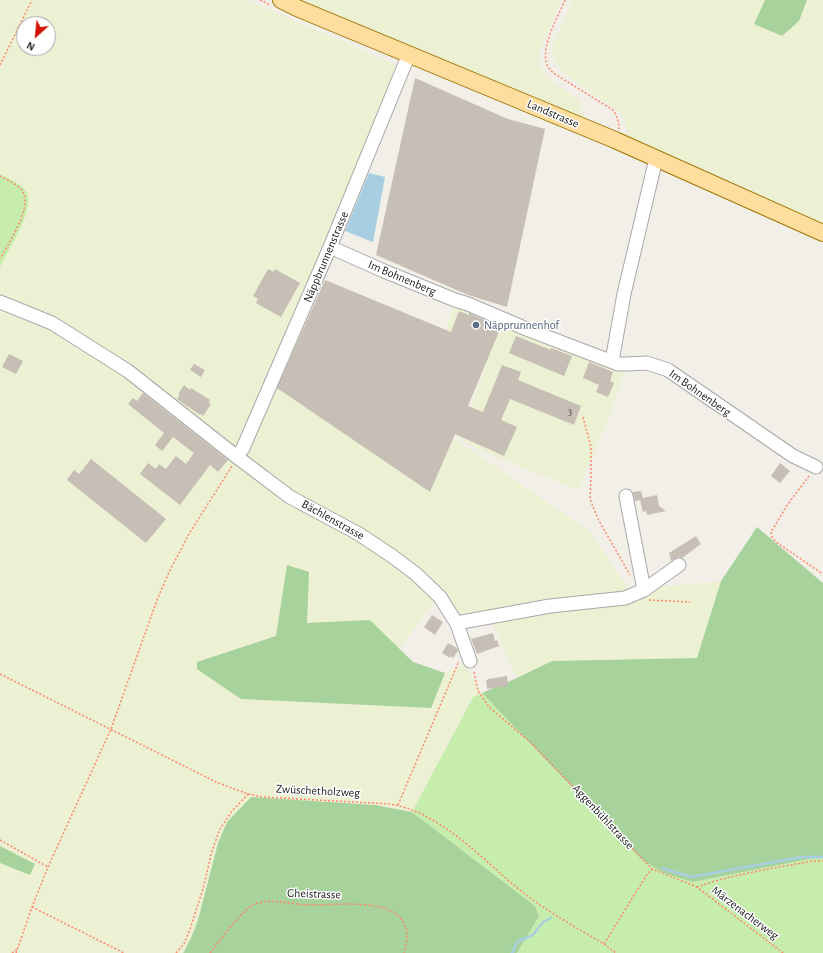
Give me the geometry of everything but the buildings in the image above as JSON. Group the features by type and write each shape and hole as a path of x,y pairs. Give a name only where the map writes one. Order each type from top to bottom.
{"main road":[{"name":"Landstrasse","path":"281,0 615,140 823,233"}],"street":[{"name":"Näppbrunnenstrasse","path":"237,457 243,448 330,247 409,54"},
{"path":"612,361 624,294 654,167 658,160"},
{"name":"Im Bohnenberg","path":"330,247 455,300 618,364 647,363 668,370 793,456 816,467"},
{"name":"Bächlenstrasse","path":"0,302 52,324 128,371 290,497 359,534 392,556 416,574 440,597 457,624"},
{"path":"626,496 643,594"},
{"path":"469,656 457,624 550,606 625,598 643,594 679,565"}],"path":[{"path":"0,65 32,0"},
{"path":"565,0 546,46 545,58 548,67 555,74 613,110 618,117 619,123 615,140"},
{"path":"0,176 16,185 23,192 25,206 23,216 0,259"},
{"path":"583,417 591,447 592,477 590,499 598,518 622,560 643,594 690,602"},
{"path":"16,953 48,867 111,729 157,600 169,572 189,534 237,457"},
{"path":"816,467 788,504 771,532 772,537 776,542 823,574"},
{"path":"398,805 461,655 469,656"},
{"name":"Aggenbühlstrasse","path":"469,656 478,691 488,708 532,743 652,868 697,888"},
{"name":"Zwüschetholzweg","path":"0,674 216,782 248,794 263,797 398,805 419,812 440,824 530,898 616,953"},
{"path":"176,953 184,944 188,935 203,889 212,851 220,829 232,811 248,794"},
{"path":"0,840 48,867"},
{"path":"697,888 706,884 748,874 813,861 823,861"},
{"path":"604,944 652,868"},
{"name":"Märzenacherweg","path":"697,888 783,953"},
{"name":"Gheistrasse","path":"210,953 245,911 258,903 269,902 306,905 365,904 385,908 398,916 405,927 406,940 404,953"},
{"path":"32,907 124,953"},
{"path":"12,953 17,949"}],"green space":[{"path":"0,0 248,0 396,65 391,92 293,329 590,531 629,590 721,581 697,658 552,661 517,678 489,616 459,618 434,601 400,649 370,620 306,624 309,572 287,566 276,636 197,662 430,708 445,673 464,664 482,693 472,697 412,812 375,805 251,797 218,843 198,920 183,953 0,953"},
{"path":"298,0 561,0 538,56 540,66 551,81 579,99 587,122"},
{"path":"573,0 765,0 754,24 799,21 807,0 823,0 823,224 627,136 625,121 617,110 579,85 558,67 551,50"},
{"path":"765,0 807,0 799,21 782,36 754,24"},
{"path":"0,174 14,181 26,191 28,207 15,240 0,267"},
{"name":"Näpprunnenhof","path":"455,300 627,364 609,417 578,490 484,452 457,437 469,411 487,364 440,347"},
{"path":"757,527 823,583 823,858 809,859 693,882 664,873 641,859 482,693 552,661 697,658 721,581"},
{"path":"287,565 309,572 307,623 370,620 413,662 445,673 431,708 241,699 197,669 197,662 276,636"},
{"path":"482,693 641,859 693,882 809,859 823,858 823,953 517,953 539,916 535,906 412,812 473,697"},
{"path":"251,797 375,805 412,812 535,906 539,916 517,953 183,953 198,920 218,843 227,822"},
{"path":"0,846 35,864 30,875 0,863"}],"water":[{"path":"369,173 385,177 373,242 345,231"}],"waterway":[{"path":"662,868 691,877 802,857 823,857"},
{"path":"512,953 517,942 533,935 543,922 551,918"}],"place":[{"name":"Näpprunnenhof","path":"476,325"}]}
